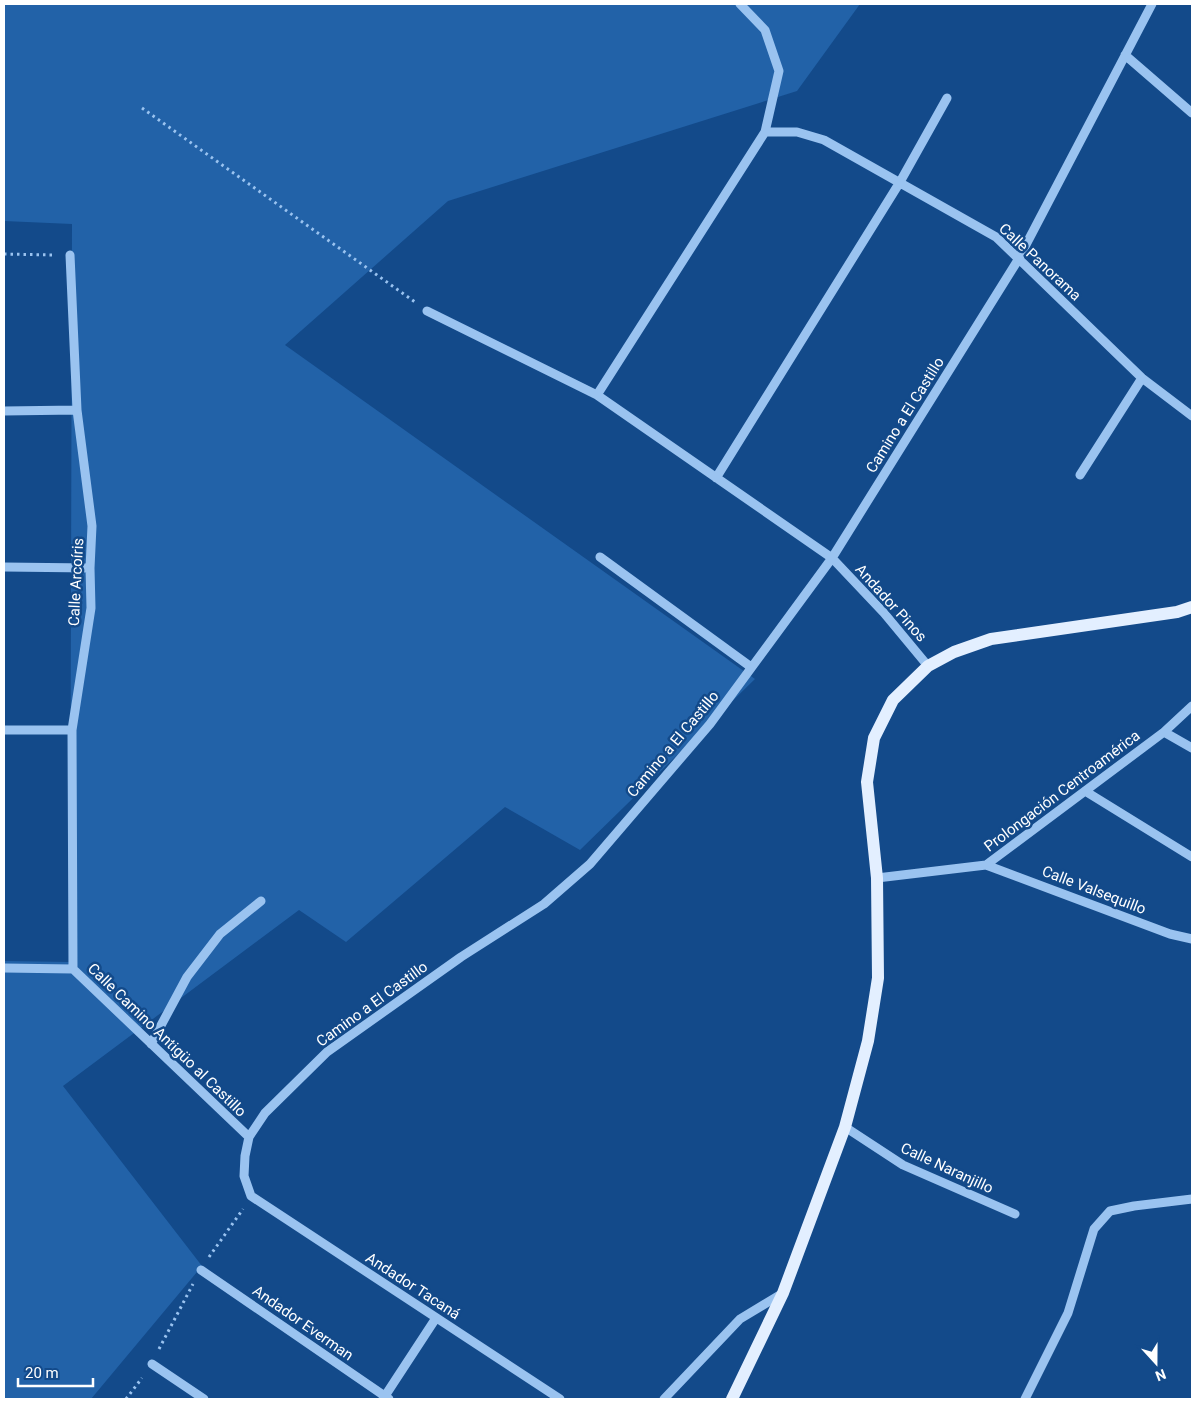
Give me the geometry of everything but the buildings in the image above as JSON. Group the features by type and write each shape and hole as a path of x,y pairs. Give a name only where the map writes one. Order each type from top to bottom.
{"main road":[{"path":"732,1399 783,1293 845,1127 868,1040 878,978 877,878 867,782 874,738 893,700 928,666 954,652 991,639 1177,612 1192,608"}],"street":[{"path":"597,395 765,132 779,71 765,30 740,4"},
{"name":"Camino a El Castillo","path":"251,1196 244,1176 245,1156 249,1137 265,1113 327,1052 461,957 544,904 590,864 710,724 832,558 1018,260 1152,4"},
{"path":"1125,55 1192,113"},
{"path":"716,478 900,182 947,98"},
{"name":"Calle Panorama","path":"765,132 797,132 824,140 996,237 1142,378 1192,416"},
{"name":"Calle Arcoíris","path":"70,255 77,410 92,526 91,608 72,730 73,970"},
{"name":"Andador Pinos","path":"427,311 597,395 832,558 884,613 928,666"},
{"path":"1080,475 1142,378"},
{"path":"4,411 77,410"},
{"path":"600,557 751,667"},
{"path":"4,566 90,568"},
{"name":"Prolongación Centroamérica","path":"877,878 986,865 1164,732 1192,706"},
{"path":"4,730 72,730"},
{"path":"1164,732 1192,748"},
{"path":"1085,791 1192,857"},
{"name":"Calle Valsequillo","path":"986,865 1170,934 1192,939"},
{"path":"151,1044 187,977 220,934 261,901"},
{"name":"Calle Camino Antigüo al Castillo","path":"4,968 73,970 249,1137"},
{"name":"Calle Naranjillo","path":"845,1127 903,1165 1015,1214"},
{"name":"Andador Tacaná","path":"251,1196 560,1399"},
{"path":"1025,1399 1068,1312 1094,1229 1110,1212 1134,1206 1192,1199"},
{"name":"Andador Everman","path":"201,1270 386,1398"},
{"path":"664,1399 740,1320 783,1293"},
{"path":"386,1398 436,1318"},
{"path":"152,1364 204,1399"}],"path":[{"path":"142,108 427,311"},
{"path":"4,254 70,255"},
{"path":"126,1399 152,1364 201,1270 251,1196"}],"shaded area":[{"path":"4,4 860,4 797,91 448,201 285,345 755,679 580,850 505,807 346,942 299,910 63,1086 202,1266 91,1399 4,1399 4,961 70,962 72,224 4,221"}]}
